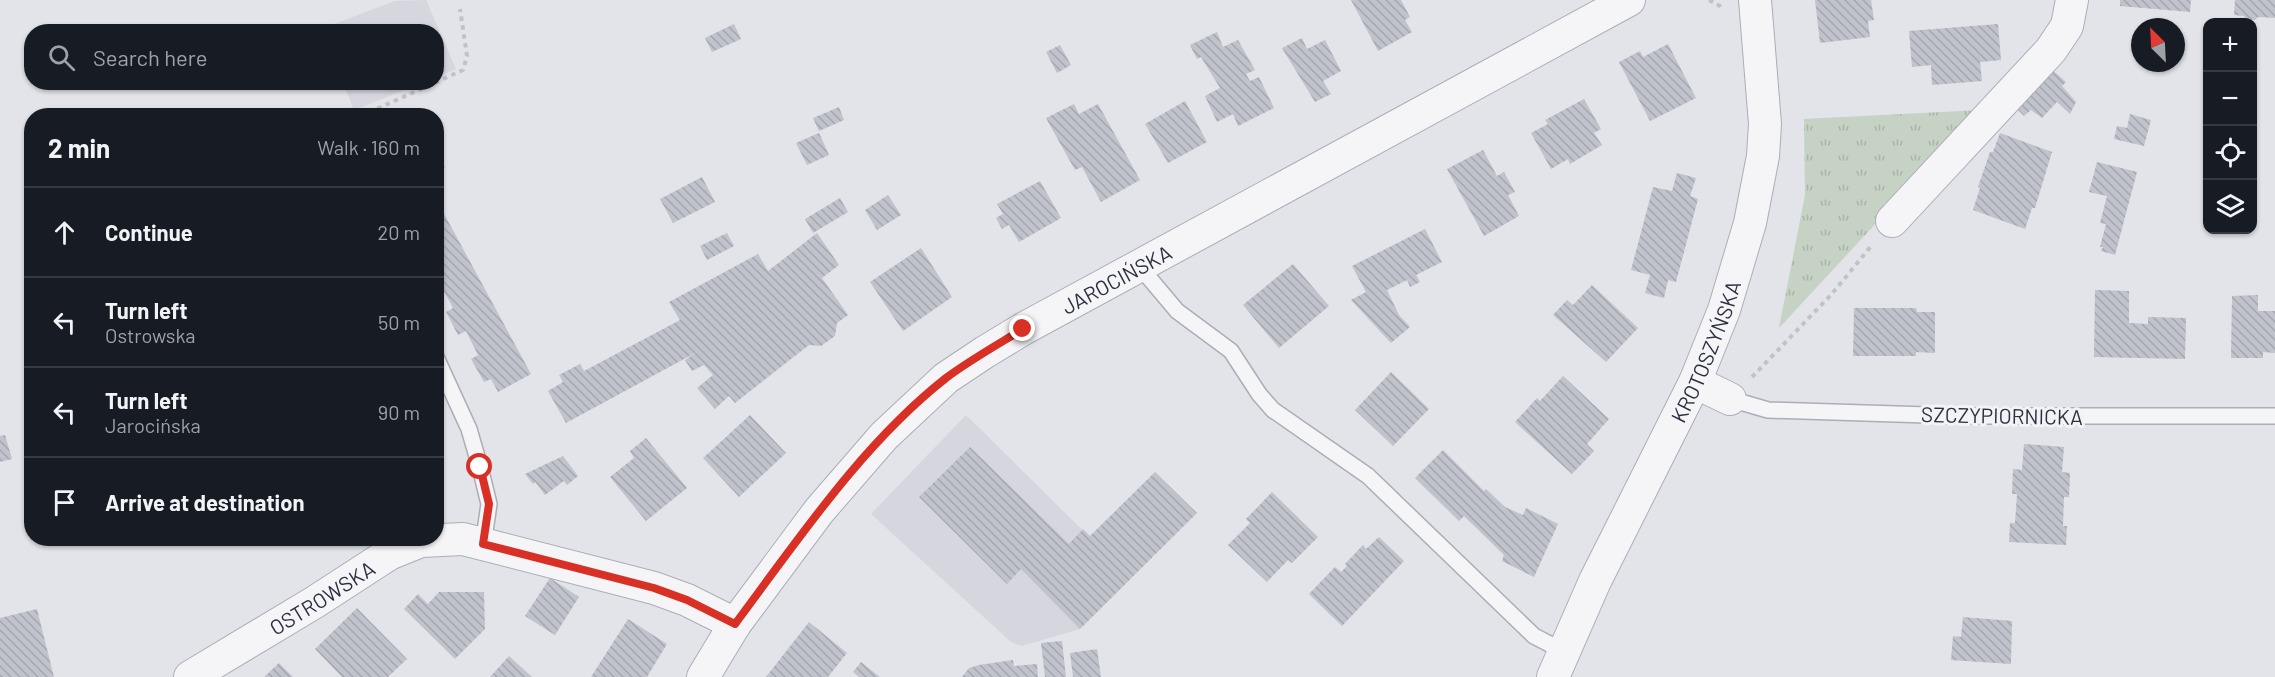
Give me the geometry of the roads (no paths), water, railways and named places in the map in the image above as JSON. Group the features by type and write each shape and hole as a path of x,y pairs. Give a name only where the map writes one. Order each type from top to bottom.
{"street":[{"name":"JAROCIŃSKA","path":"703,677 735,624 819,511 857,466 911,409 946,378 1023,329 1629,0"},
{"name":"KROTOSZYŃSKA","path":"1558,664 1595,581 1695,382 1728,299 1750,223 1763,156 1765,124 1755,0"},
{"path":"1893,221 2051,50 2067,26 2072,0"},
{"path":"1695,382 1730,399"},
{"name":"OSTROWSKA","path":"444,539 463,539 654,588 687,600 735,624"},
{"name":"OSTROWSKA","path":"190,677 315,602 389,554 406,546"}],"lane":[{"path":"1140,267 1177,311 1231,351 1259,394 1273,410 1368,476 1534,636 1558,664"},
{"path":"444,374 469,429 489,504 483,544"},
{"name":"SZCZYPIORNICKA","path":"1730,399 1768,410 1959,416 2275,416"}]}
